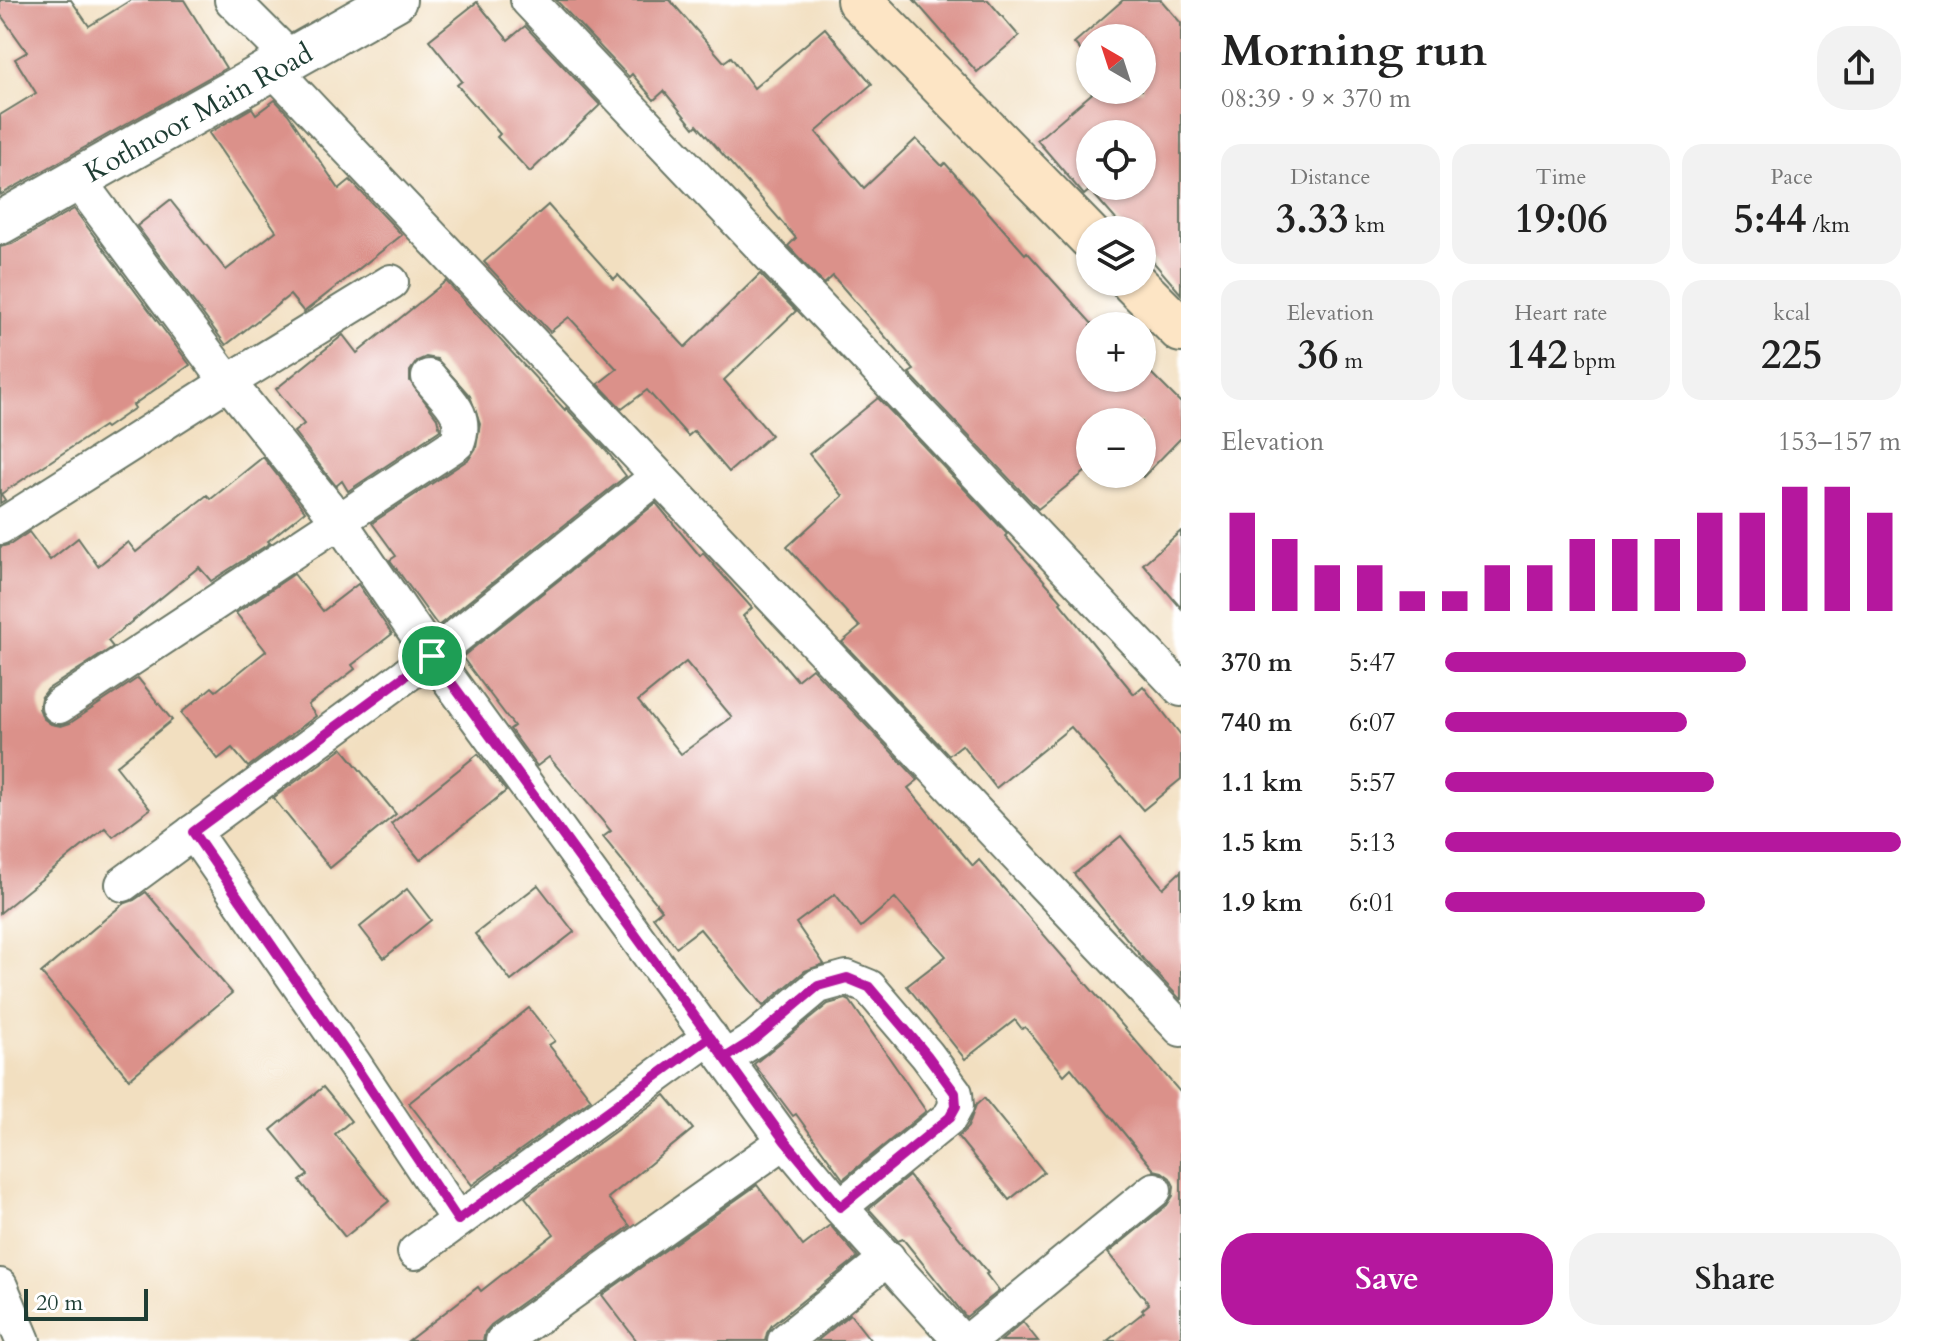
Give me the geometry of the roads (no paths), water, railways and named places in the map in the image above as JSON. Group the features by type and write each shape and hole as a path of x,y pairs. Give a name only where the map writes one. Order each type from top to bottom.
{"main road":[{"path":"859,0 1076,223"},
{"path":"1147,296 1181,330"}],"street":[{"path":"232,0 283,65 657,477 1181,1029"},
{"name":"Kothnoor Main Road","path":"0,223 395,0"},
{"path":"528,0 1181,689"},
{"path":"78,180 228,382 340,522 432,656 785,1141 961,1341"},
{"path":"0,527 391,282"},
{"path":"59,706 457,443 463,428 460,415 429,377"},
{"path":"123,884 432,656 657,477"},
{"path":"193,832 458,1220"},
{"path":"415,1252 717,1047 755,1039 818,986 847,978 869,987 927,1055 955,1093 956,1106 950,1117 840,1207"},
{"path":"503,1341 785,1141"},
{"path":"969,1341 1154,1190"},
{"path":"785,1341 888,1258"},
{"path":"0,1286 23,1341"}]}
